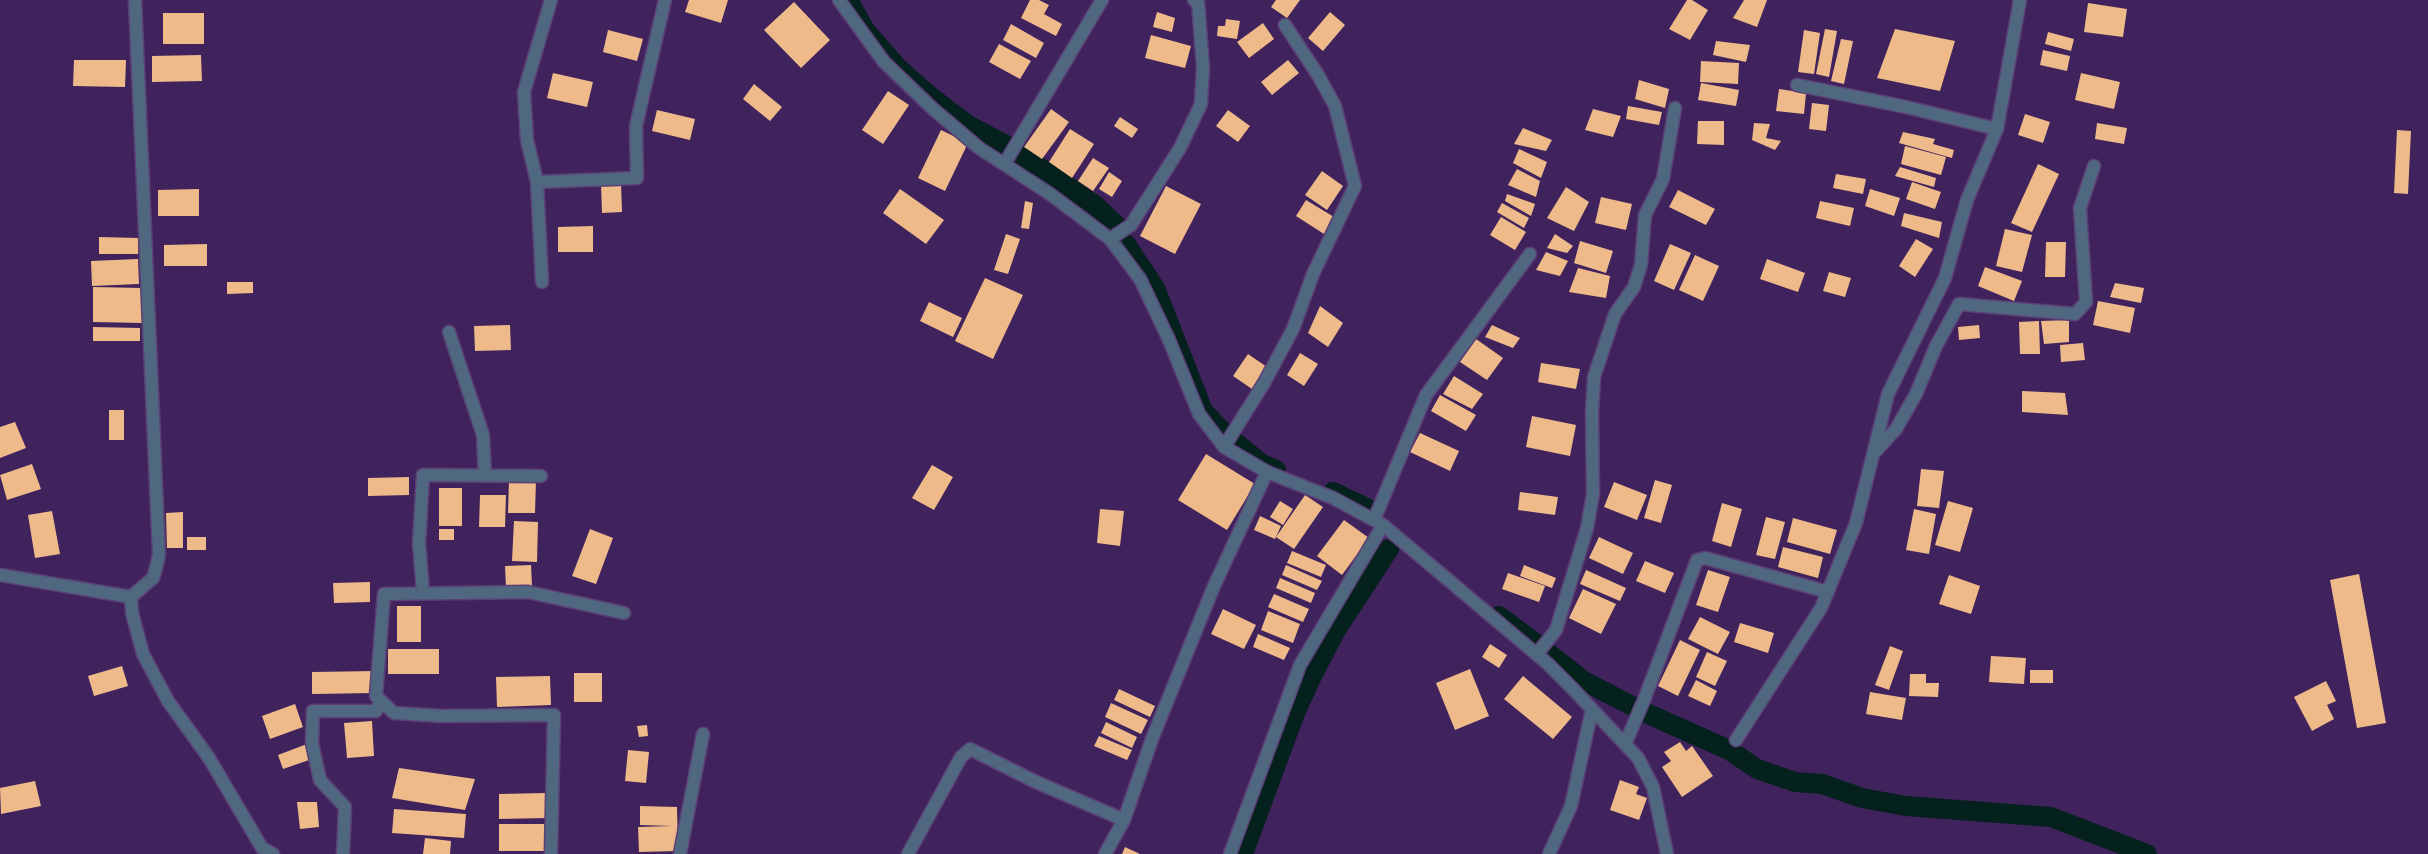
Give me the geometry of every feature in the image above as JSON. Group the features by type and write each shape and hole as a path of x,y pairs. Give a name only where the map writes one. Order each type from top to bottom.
{"street":[{"path":"131,597 153,578 159,555 135,0"},
{"path":"542,282 537,182 527,140 524,92 551,0"},
{"path":"537,182 637,178 636,126 665,0"},
{"path":"839,0 884,62 932,108 979,148 1006,161 1110,239 1140,280 1158,315 1199,414 1224,448 1240,454 1267,472 1334,498 1379,523 1537,654 1592,709 1638,758 1653,787 1667,854"},
{"path":"1006,161 1102,0"},
{"path":"1110,239 1131,225 1180,148 1201,104 1203,67 1198,2 1194,0"},
{"path":"1736,740 1821,608 1856,523 1888,394 1944,278 1967,200 1997,129 2020,0"},
{"path":"1224,448 1264,383 1293,328 1313,274 1355,186 1335,106 1318,75 1285,25"},
{"path":"1796,86 1906,107 1997,129"},
{"path":"1537,654 1556,630 1587,528 1593,494 1592,412 1594,377 1615,314 1634,286 1641,265 1645,215 1663,179 1675,108"},
{"path":"1873,454 1900,422 1959,304 2075,314 2086,302 2080,208 2094,166"},
{"path":"1230,854 1300,664 1379,523 1426,395 1530,254"},
{"path":"448,332 483,435 486,476"},
{"path":"1105,854 1124,820 1152,739 1214,586 1267,472"},
{"path":"423,592 419,543 423,475 541,476"},
{"path":"1625,744 1644,700 1697,560 1705,558 1828,592"},
{"path":"0,575 131,597"},
{"path":"551,854 554,715 423,715 394,713 376,696 384,594 528,592 624,613"},
{"path":"131,597 132,613 143,654 168,701 209,758 262,848 273,854"},
{"path":"343,854 345,807 320,780 312,743 313,711 376,711 382,701"},
{"path":"1549,854 1571,806 1592,709"},
{"path":"680,854 703,734"},
{"path":"908,854 961,757 970,748 1036,782 1124,820"}],"building":[{"path":"689,0 728,0 721,23 685,12"},
{"path":"1030,0 1039,0 1049,5 1044,14 1062,24 1056,36 1021,18"},
{"path":"1276,0 1300,0 1287,18 1271,7"},
{"path":"1687,0 1692,0 1708,10 1690,40 1669,29"},
{"path":"1744,0 1767,0 1757,27 1733,18"},
{"path":"794,2 830,40 801,68 764,30"},
{"path":"2088,3 2127,9 2123,37 2084,32"},
{"path":"1157,12 1175,18 1172,32 1153,27"},
{"path":"1330,12 1345,25 1323,51 1308,38"},
{"path":"163,13 204,13 204,44 163,44"},
{"path":"1226,19 1240,21 1237,39 1217,36 1218,26 1225,26"},
{"path":"1263,23 1274,39 1249,58 1237,42"},
{"path":"1011,24 1044,43 1036,58 1003,40"},
{"path":"1825,29 1837,31 1829,77 1816,74"},
{"path":"1895,29 1955,41 1940,91 1877,78"},
{"path":"608,30 643,39 637,61 603,52"},
{"path":"1804,30 1820,33 1814,74 1798,72"},
{"path":"2048,32 2074,39 2071,51 2045,44"},
{"path":"1151,35 1191,46 1185,68 1145,58"},
{"path":"1841,39 1853,41 1844,84 1831,81"},
{"path":"1716,41 1750,45 1746,62 1713,55"},
{"path":"999,44 1031,61 1020,79 989,62"},
{"path":"2043,50 2070,56 2067,71 2040,65"},
{"path":"201,55 202,81 152,82 152,56"},
{"path":"74,60 126,60 125,87 73,86"},
{"path":"1288,60 1299,73 1272,95 1261,82"},
{"path":"1701,61 1739,63 1738,84 1700,82"},
{"path":"553,73 593,82 587,107 547,98"},
{"path":"2081,73 2120,82 2114,109 2075,100"},
{"path":"1639,80 1669,89 1665,108 1635,99"},
{"path":"1701,83 1739,90 1736,106 1698,100"},
{"path":"754,84 782,107 770,121 743,99"},
{"path":"1779,89 1806,93 1804,114 1776,111"},
{"path":"888,91 909,105 883,144 862,130"},
{"path":"1812,103 1829,105 1826,131 1809,129"},
{"path":"1628,106 1662,112 1659,125 1626,119"},
{"path":"1051,109 1069,122 1042,159 1024,147"},
{"path":"1593,109 1621,116 1613,137 1585,130"},
{"path":"657,110 695,119 690,140 652,131"},
{"path":"1228,110 1250,126 1238,142 1216,126"},
{"path":"2025,114 2050,122 2043,143 2018,135"},
{"path":"1120,117 1138,129 1132,138 1114,126"},
{"path":"1698,121 1724,121 1724,145 1697,144"},
{"path":"1754,123 1770,124 1766,138 1781,141 1775,150 1752,140"},
{"path":"2097,123 2127,128 2124,144 2095,139"},
{"path":"1523,128 1552,140 1546,151 1514,144"},
{"path":"1070,129 1094,144 1072,178 1049,162"},
{"path":"941,130 968,143 945,191 918,178"},
{"path":"2397,130 2411,131 2408,194 2394,193"},
{"path":"1903,132 1935,139 1933,144 1954,150 1952,158 1899,143"},
{"path":"1905,146 1946,157 1941,175 1901,164"},
{"path":"1519,149 1547,162 1541,178 1513,163"},
{"path":"1093,158 1109,168 1093,191 1078,181"},
{"path":"2038,164 2059,174 2032,232 2011,223"},
{"path":"1900,167 1936,178 1934,187 1895,176"},
{"path":"1517,169 1540,181 1536,197 1508,185"},
{"path":"1322,171 1343,186 1327,210 1305,195"},
{"path":"1109,172 1122,181 1112,197 1099,189"},
{"path":"1836,174 1866,179 1863,194 1833,188"},
{"path":"1912,182 1941,192 1935,209 1906,199"},
{"path":"601,183 621,183 622,212 602,213"},
{"path":"1166,186 1201,204 1175,254 1140,236"},
{"path":"1566,187 1589,202 1574,231 1547,218"},
{"path":"199,189 199,216 158,216 158,190"},
{"path":"900,189 944,220 926,244 883,213"},
{"path":"1870,189 1900,198 1894,216 1865,206"},
{"path":"1678,190 1715,209 1706,225 1669,207"},
{"path":"1507,194 1535,204 1531,216 1505,201"},
{"path":"1601,197 1632,204 1626,230 1595,223"},
{"path":"1306,200 1334,217 1324,234 1296,216"},
{"path":"1025,201 1033,203 1029,229 1021,228"},
{"path":"1820,201 1854,208 1850,226 1816,218"},
{"path":"1502,203 1529,218 1524,228 1497,212"},
{"path":"1904,213 1942,222 1939,238 1901,226"},
{"path":"1501,217 1526,232 1515,250 1490,235"},
{"path":"593,226 593,252 558,252 558,227"},
{"path":"2005,229 2032,235 2022,272 1996,266"},
{"path":"1006,234 1020,239 1008,274 994,270"},
{"path":"1555,234 1573,246 1567,253 1547,248"},
{"path":"99,237 139,238 138,254 99,254"},
{"path":"1916,239 1933,249 1915,277 1899,266"},
{"path":"1580,241 1613,251 1606,273 1574,263"},
{"path":"2046,242 2066,242 2065,277 2045,277"},
{"path":"207,244 207,266 164,266 164,245"},
{"path":"1670,244 1691,253 1674,290 1654,281"},
{"path":"1546,252 1568,261 1560,276 1536,270"},
{"path":"1695,255 1719,266 1703,301 1679,290"},
{"path":"138,259 139,284 92,286 91,261"},
{"path":"1767,259 1805,273 1798,292 1760,279"},
{"path":"1985,267 2022,281 2014,301 1978,286"},
{"path":"1578,268 1610,276 1606,298 1569,292"},
{"path":"1829,272 1851,278 1845,297 1823,291"},
{"path":"985,278 1023,295 993,359 955,341"},
{"path":"227,282 253,282 253,293 227,294"},
{"path":"2115,283 2144,288 2141,303 2110,297"},
{"path":"93,287 142,288 142,323 93,322"},
{"path":"2098,301 2135,308 2130,333 2093,325"},
{"path":"929,302 962,318 953,337 920,321"},
{"path":"1320,306 1343,323 1328,347 1308,333"},
{"path":"2069,320 2069,342 2044,344 2041,321"},
{"path":"2039,321 2040,354 2020,354 2019,322"},
{"path":"510,325 511,350 475,351 474,326"},
{"path":"1492,325 1520,338 1513,348 1485,337"},
{"path":"1979,325 1980,338 1959,340 1958,327"},
{"path":"93,327 140,328 140,341 93,341"},
{"path":"1476,339 1503,358 1487,380 1460,362"},
{"path":"2083,343 2085,360 2061,362 2060,345"},
{"path":"1300,353 1318,364 1304,386 1287,375"},
{"path":"1248,354 1267,367 1252,389 1233,376"},
{"path":"1541,363 1580,369 1576,389 1538,382"},
{"path":"1454,376 1483,394 1472,409 1443,394"},
{"path":"2022,391 2065,393 2068,415 2022,412"},
{"path":"1440,395 1476,415 1466,431 1431,411"},
{"path":"109,410 124,410 124,440 109,440"},
{"path":"1532,416 1576,425 1570,456 1526,447"},
{"path":"15,422 26,448 0,458 0,427"},
{"path":"1420,433 1459,451 1450,471 1410,452"},
{"path":"1206,454 1255,484 1227,530 1178,500"},
{"path":"32,464 41,489 7,500 0,475"},
{"path":"932,465 953,477 934,510 912,498"},
{"path":"1921,469 1944,471 1939,508 1917,506"},
{"path":"409,477 409,495 368,496 368,478"},
{"path":"509,479 536,480 535,513 508,513"},
{"path":"1655,480 1672,485 1661,523 1644,518"},
{"path":"1614,482 1647,495 1637,520 1604,507"},
{"path":"439,488 462,488 462,526 439,526"},
{"path":"1520,492 1558,497 1555,515 1518,510"},
{"path":"480,495 506,495 505,527 479,527"},
{"path":"1305,495 1323,507 1294,549 1276,537"},
{"path":"1280,501 1293,509 1283,525 1270,517"},
{"path":"1948,501 1973,508 1960,552 1935,545"},
{"path":"1722,503 1742,509 1731,547 1712,541"},
{"path":"1100,509 1124,511 1120,546 1097,543"},
{"path":"1914,509 1936,514 1929,554 1906,550"},
{"path":"52,511 60,554 35,558 28,515"},
{"path":"183,512 183,548 167,548 166,513"},
{"path":"1260,516 1281,526 1275,539 1254,530"},
{"path":"1766,517 1785,522 1775,559 1756,555"},
{"path":"1793,518 1837,530 1830,554 1787,542"},
{"path":"1344,520 1369,538 1342,575 1317,556"},
{"path":"514,521 538,522 537,562 512,561"},
{"path":"439,529 454,529 454,540 439,540"},
{"path":"590,529 613,538 596,584 572,576"},
{"path":"187,537 206,537 206,550 187,550"},
{"path":"1599,537 1633,553 1623,574 1589,558"},
{"path":"1783,547 1823,557 1818,578 1778,567"},
{"path":"1292,551 1326,565 1321,577 1287,563"},
{"path":"1645,561 1674,573 1665,593 1636,581"},
{"path":"531,565 532,586 506,587 505,566"},
{"path":"1286,565 1322,581 1317,590 1282,575"},
{"path":"1524,565 1556,578 1552,588 1520,576"},
{"path":"1586,570 1626,588 1620,601 1580,584"},
{"path":"1708,570 1730,577 1718,612 1696,605"},
{"path":"1508,573 1545,586 1539,602 1502,589"},
{"path":"2359,574 2386,723 2357,728 2330,580"},
{"path":"1949,575 1980,586 1971,614 1939,604"},
{"path":"1280,578 1315,593 1311,603 1276,588"},
{"path":"370,582 370,602 334,603 333,583"},
{"path":"1583,589 1616,604 1601,634 1569,618"},
{"path":"1274,594 1309,609 1303,622 1268,607"},
{"path":"397,606 421,606 421,642 397,642"},
{"path":"1223,609 1256,625 1244,649 1211,634"},
{"path":"1268,611 1300,624 1293,643 1261,630"},
{"path":"1700,617 1730,632 1718,654 1688,639"},
{"path":"1740,623 1774,633 1768,653 1734,642"},
{"path":"1258,634 1290,648 1284,660 1253,647"},
{"path":"1680,640 1700,650 1678,696 1658,686"},
{"path":"1490,644 1507,655 1499,668 1482,657"},
{"path":"1890,646 1903,651 1889,690 1875,685"},
{"path":"388,649 439,649 439,674 388,674"},
{"path":"1707,652 1727,661 1715,686 1696,677"},
{"path":"1991,656 2026,658 2024,684 1989,682"},
{"path":"122,666 128,686 94,696 88,676"},
{"path":"1470,669 1489,716 1455,730 1436,683"},
{"path":"2030,670 2053,670 2053,683 2030,683"},
{"path":"375,671 375,693 312,694 312,672"},
{"path":"574,673 602,673 602,702 574,702"},
{"path":"1910,674 1926,674 1926,683 1939,683 1938,697 1909,696"},
{"path":"550,676 551,705 497,707 496,677"},
{"path":"1523,676 1572,717 1553,739 1504,699"},
{"path":"1696,680 1717,691 1710,706 1688,696"},
{"path":"2326,681 2336,701 2327,705 2334,719 2312,731 2294,697"},
{"path":"1119,689 1155,706 1150,717 1114,700"},
{"path":"1870,692 1906,698 1902,720 1866,714"},
{"path":"1111,703 1148,720 1141,734 1105,717"},
{"path":"295,704 303,727 270,739 262,716"},
{"path":"372,721 374,756 347,758 344,723"},
{"path":"1106,722 1137,737 1132,748 1101,733"},
{"path":"647,725 648,736 639,737 637,726"},
{"path":"1099,736 1132,750 1127,760 1094,746"},
{"path":"1680,742 1686,751 1692,746 1713,776 1682,797 1662,767 1671,761 1664,752"},
{"path":"307,744 312,759 283,769 278,755"},
{"path":"628,750 649,752 646,783 625,781"},
{"path":"399,768 475,779 465,810 392,798"},
{"path":"1620,780 1639,787 1636,794 1647,798 1639,820 1610,810"},
{"path":"35,781 41,806 1,814 0,788"},
{"path":"546,793 547,818 499,819 499,794"},
{"path":"297,802 317,802 319,827 300,829"},
{"path":"640,806 677,807 678,851 639,852 638,827 672,826 640,825"},
{"path":"394,809 466,814 464,838 392,833"},
{"path":"499,824 545,824 545,851 499,851"},
{"path":"425,838 451,841 450,854 423,854"},
{"path":"1125,847 1140,854 1122,854"}],"waterway":[{"path":"848,0 865,30 897,67 931,97 968,125 1006,145 1057,179 1096,206 1116,225"},
{"path":"1126,244 1155,288 1203,411 1225,434"},
{"path":"1236,443 1262,464 1276,470"},
{"path":"1333,492 1369,509"},
{"path":"1243,854 1295,713 1310,680 1336,630 1389,549"},
{"path":"1499,616 1538,645"},
{"path":"1549,654 1584,681 1634,707"},
{"path":"1646,713 1729,750 1757,769 1795,782 1822,784 1862,798 1906,806 2051,817 2147,854"}]}
